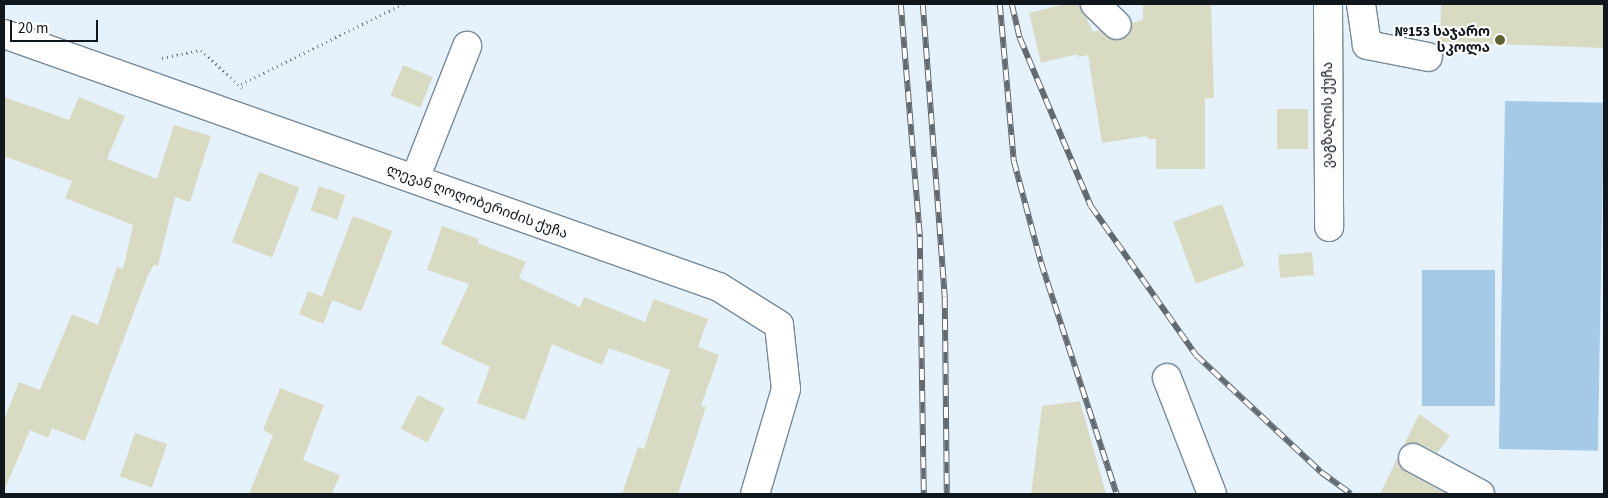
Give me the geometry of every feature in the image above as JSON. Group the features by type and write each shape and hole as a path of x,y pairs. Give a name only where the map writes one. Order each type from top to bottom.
{"street":[{"path":"1096,4 1117,25"},
{"name":"ვაგზალის ქუჩა","path":"1328,4 1329,227"},
{"path":"1361,4 1367,45 1428,57"},
{"name":"ლევან ღოღობერიძის ქუჩა","path":"4,34 719,287 779,325 786,388 759,491"},
{"path":"415,179 467,46"},
{"path":"1167,378 1212,494"},
{"path":"1413,458 1480,494"}],"path":[{"path":"241,84 403,4"}],"shaded area":[{"path":"1505,101 1604,103 1598,451 1499,449"},
{"path":"1422,270 1495,270 1495,406 1422,406"}],"building":[{"path":"1065,4 1080,4 1093,32 1100,30 1114,40 1128,36 1132,23 1143,20 1143,4 1211,4 1214,98 1205,98 1205,169 1156,169 1156,139 1148,139 1147,136 1102,143 1088,55 1078,57 1078,54 1041,63 1029,13"},
{"path":"1441,4 1604,4 1604,48 1440,42"},
{"path":"403,65 433,77 420,108 391,96"},
{"path":"4,97 69,120 79,97 125,116 107,159 157,179 174,125 211,136 190,202 175,197 158,266 154,265 148,275 85,441 52,428 48,438 30,430 4,491 4,420 19,382 40,390 72,314 98,325 117,267 123,269 133,225 65,198 72,181 4,156"},
{"path":"1277,109 1308,109 1308,149 1277,149"},
{"path":"259,172 299,187 272,257 232,242"},
{"path":"319,186 345,195 337,220 311,211"},
{"path":"1222,204 1245,266 1196,284 1173,222"},
{"path":"353,216 392,231 361,311 322,296"},
{"path":"442,226 479,239 478,243 526,262 519,278 580,307 584,297 645,322 654,299 708,319 698,347 719,355 701,406 706,407 678,494 622,494 638,447 644,449 670,370 609,348 602,365 552,344 525,420 477,403 490,367 441,344 469,284 427,270"},
{"path":"1312,252 1314,275 1280,278 1278,255"},
{"path":"308,291 332,300 323,324 299,314"},
{"path":"280,388 324,405 303,460 340,475 332,494 249,494 273,435 263,430"},
{"path":"418,395 445,409 427,442 401,429"},
{"path":"1080,401 1106,494 1031,494 1042,406"},
{"path":"1419,414 1450,436 1437,453 1420,444 1404,445"},
{"path":"135,433 167,444 152,488 120,476"},
{"path":"1397,459 1406,472 1447,494 1380,494"}],"railway":[{"path":"901,4 920,237 924,494"},
{"path":"923,4 945,297 947,494"},
{"path":"1000,4 1014,161 1041,262 1117,494"},
{"path":"1012,4 1020,38 1091,206 1196,355 1321,472 1351,494"}],"place":[{"name":"№153 საჯარო სკოლა","path":"1500,40"}]}
